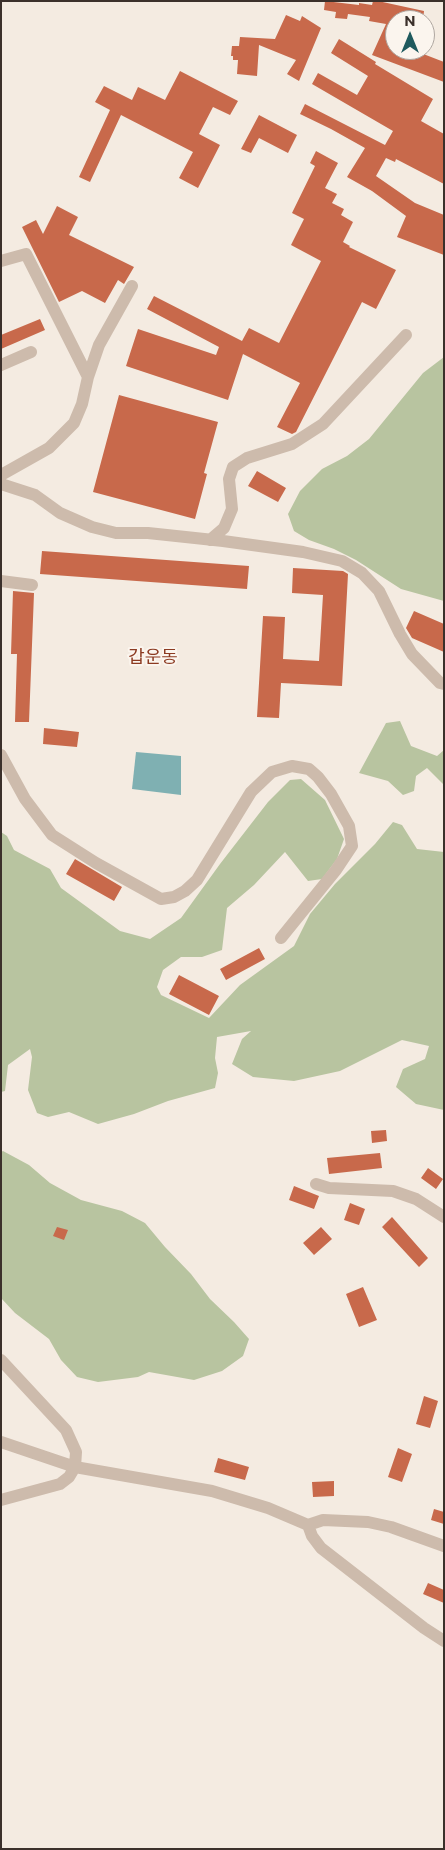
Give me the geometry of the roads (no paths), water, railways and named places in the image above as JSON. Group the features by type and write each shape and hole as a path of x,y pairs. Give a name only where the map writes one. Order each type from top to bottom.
{"street":[{"path":"1,261 26,254 88,377"},
{"path":"1,475 49,448 74,422 82,404 88,377 99,345 132,286"},
{"path":"210,540 224,528 232,508 229,479 233,467 247,458 292,444 323,424 406,335"},
{"path":"1,364 31,352"},
{"path":"1,484 35,496 60,513 92,527 116,533 210,540 302,552 342,561 362,574 379,591 412,654 440,683 444,684"},
{"path":"1,581 32,585"},
{"path":"1,755 25,799 52,835 96,863 161,899 174,897 185,891 196,880 251,792 272,772 292,766 309,769 331,794 349,826 352,846 336,870 280,938"},
{"path":"316,1184 329,1188 393,1191 416,1199 444,1217"},
{"path":"1,1360 66,1430 76,1452 75,1467 69,1477 60,1484 1,1500"},
{"path":"1,1442 75,1467 212,1491 268,1508 308,1525 323,1520 368,1522 391,1527 444,1546"},
{"path":"308,1525 312,1536 321,1548 424,1628 444,1641"}],"water":[{"path":"136,752 181,756 181,795 132,789"}],"district":[{"name":"갑운동","path":"153,658"}]}
